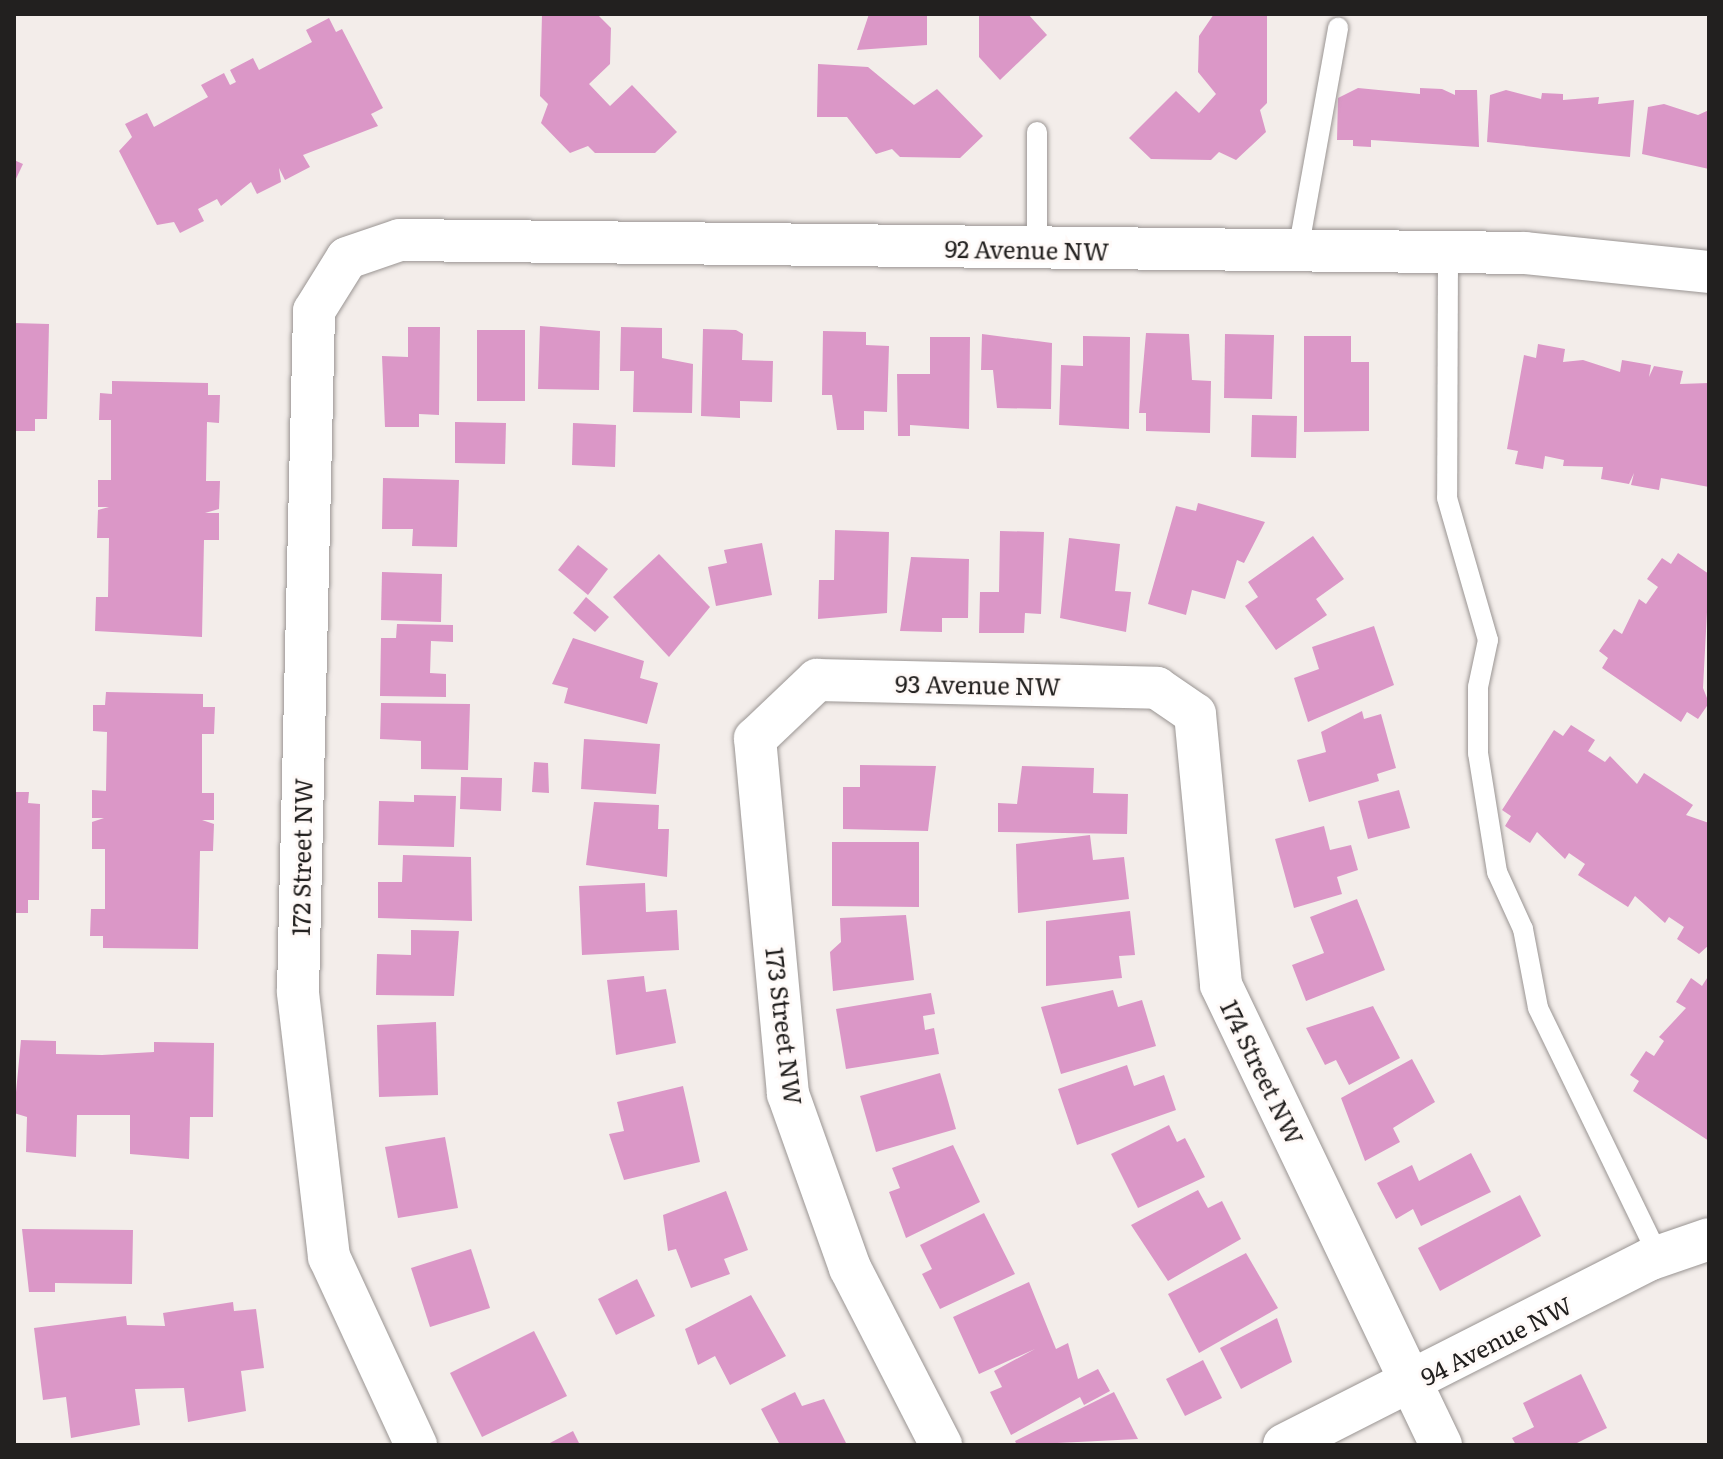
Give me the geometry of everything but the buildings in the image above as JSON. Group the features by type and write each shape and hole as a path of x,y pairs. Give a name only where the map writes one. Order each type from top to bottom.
{"street":[{"name":"92 Avenue NW","path":"347,258 400,240 1448,252 1590,257 1709,272"},
{"name":"172 Street NW","path":"347,258 314,311 298,992 329,1257 416,1445"},
{"name":"93 Avenue NW","path":"804,692 817,680 1157,688"},
{"name":"174 Street NW","path":"1157,688 1195,714 1221,985 1441,1445"},
{"name":"173 Street NW","path":"804,692 755,739 788,1094 850,1268 941,1445"},
{"name":"94 Avenue NW","path":"1284,1445 1659,1257 1709,1239"}],"lane":[{"path":"1298,251 1338,28"},
{"path":"1037,132 1037,249"},
{"path":"1448,252 1447,498 1488,640 1478,687 1478,753 1497,872 1523,929 1538,1008 1659,1257"}]}
